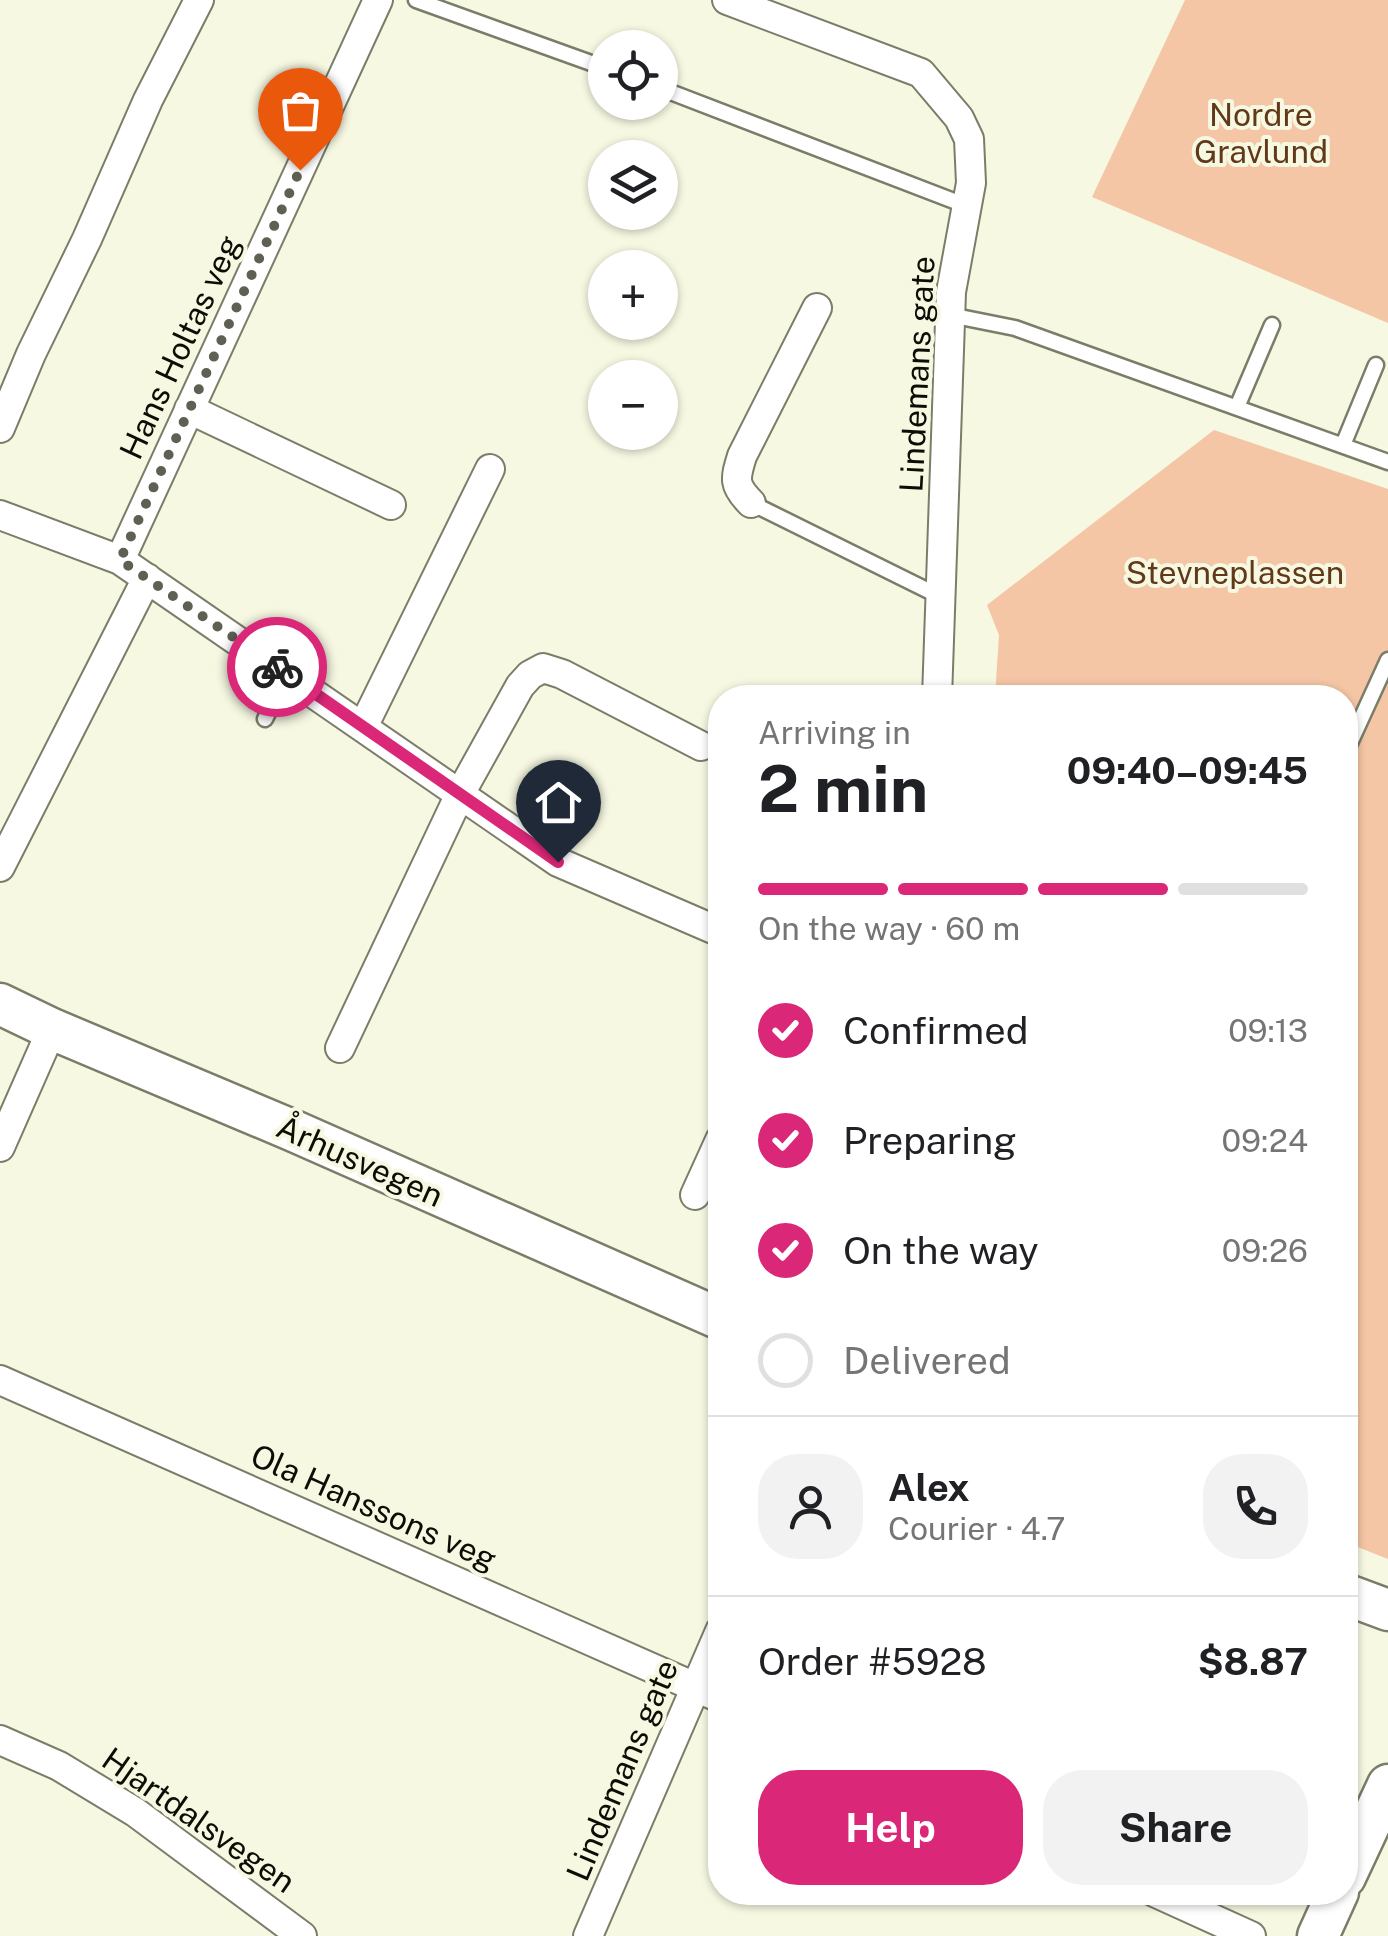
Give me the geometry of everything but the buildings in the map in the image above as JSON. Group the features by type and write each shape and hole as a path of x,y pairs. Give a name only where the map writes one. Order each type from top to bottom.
{"street":[{"path":"0,428 148,100 200,0"},
{"name":"Hans Holtas veg","path":"120,560 378,0"},
{"name":"Lindemans gate","path":"728,0 920,73 959,118 968,138 971,183 950,292 938,685"},
{"path":"751,502 740,492 736,478 742,456 817,308"},
{"path":"189,409 391,505"},
{"path":"363,728 490,469"},
{"path":"0,515 120,560 558,862 708,927"},
{"path":"0,867 147,578"},
{"path":"340,1048 460,794 520,686 530,675 542,668 562,674 701,746"},
{"name":"Århusvegen","path":"0,1004 708,1313"},
{"path":"0,1148 52,1029"},
{"path":"695,1195 708,1166"},
{"name":"Ola Hanssons veg","path":"0,1380 707,1692"},
{"path":"1358,1599 1388,1610"},
{"name":"Lindemans gate","path":"588,1936 707,1692"},
{"name":"Hjartdalsvegen","path":"0,1740 60,1766 135,1812 302,1936"},
{"path":"1358,1849 1388,1785"},
{"path":"1183,1905 1251,1936"},
{"path":"1318,1936 1332,1905"}],"lane":[{"path":"416,0 588,62"},
{"path":"678,95 966,206"},
{"path":"950,316 1014,328 1388,462"},
{"path":"1237,407 1272,325"},
{"path":"1343,445 1376,365"},
{"path":"751,502 941,597"},
{"path":"1358,726 1388,660"},
{"path":"265,719 287,674"}],"green space":[{"name":"Nordre Gravlund","path":"1185,0 1388,0 1388,323 1092,197"},
{"name":"Stevneplassen","path":"1214,430 1388,489 1388,1559 1358,1547 1358,685 996,685 999,635 987,605"}],"way so far":[{"path":"277,667 120,560 300,170"}],"route":[{"path":"277,667 558,862"}]}
